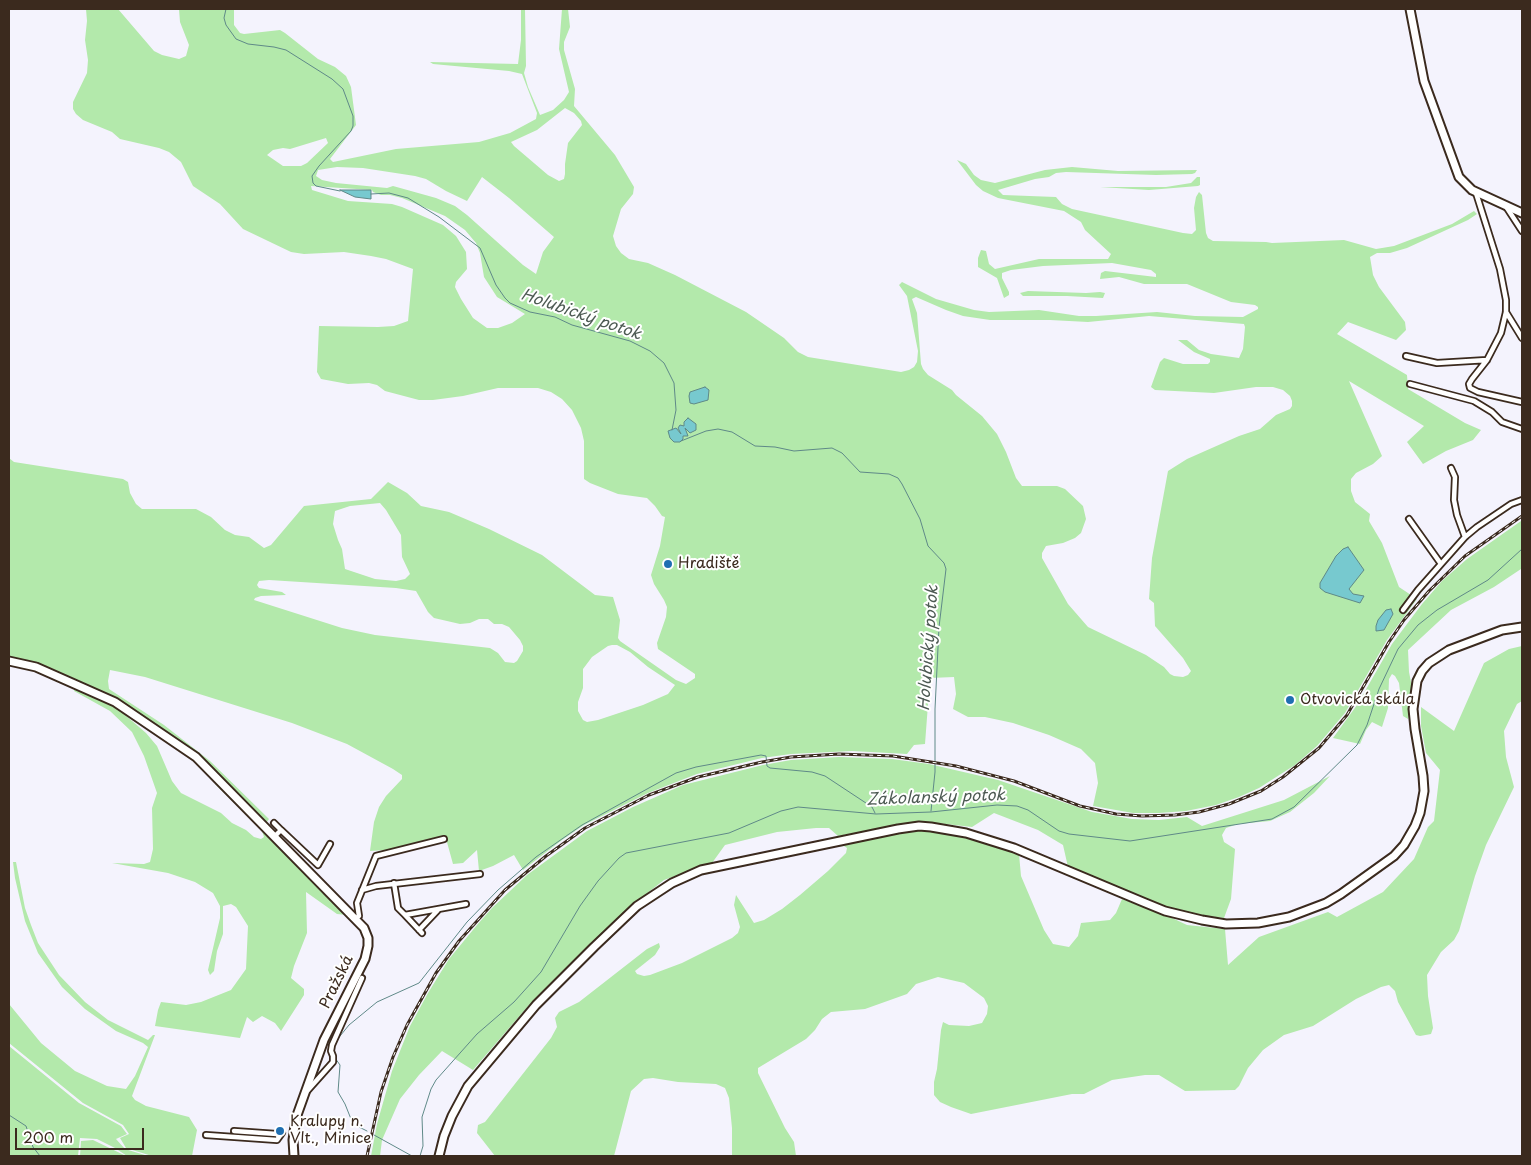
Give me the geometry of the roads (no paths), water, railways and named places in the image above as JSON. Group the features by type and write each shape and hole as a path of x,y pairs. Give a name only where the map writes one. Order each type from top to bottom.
{"main road":[{"path":"1410,9 1424,80 1460,180 1476,192 1522,212"},
{"path":"439,1156 452,1116 468,1086 536,1004 637,906 679,880 701,870 919,826 966,833 1014,848 1150,905 1202,920 1226,924 1258,923 1289,917 1318,907 1341,894 1394,856 1404,845 1415,826 1420,813 1424,790 1414,729 1413,709 1417,681 1422,671 1429,663 1449,650 1502,630 1522,627"},
{"name":"Pražská","path":"9,661 36,667 115,702 196,757 358,917 368,938 367,952 324,1040 304,1094 294,1124 294,1156"}],"street":[{"path":"1476,192 1500,269 1506,300 1506,312 1501,333 1487,360 1469,384 1470,388 1478,392 1522,402"},
{"path":"1504,204 1522,231"},
{"path":"1506,312 1522,338"},
{"path":"1406,356 1436,363 1487,360"},
{"path":"1410,384 1474,401 1492,412 1502,422 1522,429"},
{"path":"1451,468 1455,477 1454,500 1457,515 1465,537"},
{"path":"1403,610 1465,537 1511,504 1522,500"},
{"path":"1409,519 1441,564"},
{"path":"274,823 323,870"},
{"path":"275,836 281,830"},
{"path":"358,917 358,903 376,856 444,839"},
{"path":"318,865 330,844"},
{"path":"362,890 376,886 480,874"},
{"path":"394,884 398,908 421,932 439,909"},
{"path":"405,915 466,904"},
{"name":"Pražská","path":"304,1094 333,1062 332,1045 362,978"},
{"path":"206,1135 277,1140 280,1135 234,1131"}],"water":[{"path":"340,190 371,190 371,199 355,197"},
{"path":"705,387 709,390 708,400 694,404 690,403 690,392"},
{"path":"688,418 696,424 696,430 690,433 685,428 688,436 683,436 680,442 674,442 670,438 668,431 676,428 681,434 678,428 680,425 684,426 684,422"},
{"path":"1348,547 1364,570 1349,589 1353,594 1364,596 1360,603 1325,592 1320,588 1320,583 1336,556"},
{"path":"1391,609 1393,614 1384,630 1376,631 1378,620 1386,610"}],"waterway":[{"name":"Holubický potok","path":"226,9 224,18 226,25 236,39 248,44 286,50 332,79 343,89 353,116 353,126 351,131 312,176 313,183 316,186 340,191"},
{"name":"Holubický potok","path":"371,194 389,193 408,198 439,217 480,248 496,285 510,303 530,312 555,317 572,325 630,341 650,351 664,363 674,383 676,410 672,430"},
{"name":"Holubický potok","path":"681,441 706,431 718,429 732,432 755,446 775,447 794,451 832,448 842,453 860,472 889,474 898,478 920,519 928,546 944,563 946,569 939,627 935,709 935,772 931,811"},
{"name":"Zákolanský potok","path":"420,1156 423,1146 422,1117 436,1080 477,1034 514,1002 541,972 580,906 598,881 626,853 729,833 781,811 798,807 876,814 931,812 997,805 1017,806 1028,810 1059,831 1069,834 1130,841 1272,819 1294,807 1357,745 1367,725 1379,689 1398,649 1418,625 1437,610 1488,580 1522,549"},
{"path":"336,1041 349,1025 377,1002 419,983 467,922 498,890 536,857 582,825 676,773 696,767 761,755 766,756 767,766 770,768 812,772 825,776 872,807 875,813"},
{"path":"335,1058 340,1065 338,1092 351,1119 359,1127 367,1131"},
{"path":"9,1115 26,1126 33,1147 40,1156"},
{"path":"374,1135 412,1156"}],"railway":[{"path":"367,1156 381,1092 393,1057 407,1025 436,973 459,941 505,890 546,856 585,828 649,795 698,777 791,757 839,754 893,756 956,766 1014,781 1080,806 1116,814 1142,816 1175,815 1199,812 1229,804 1261,791 1283,777 1319,748 1347,715 1389,642 1404,620 1429,591 1465,556 1522,516"}],"place":[{"name":"Hradiště","path":"668,564"},
{"name":"Otvovická skála","path":"1290,700"},
{"name":"Kralupy n. Vlt., Minice","path":"280,1131"}]}
